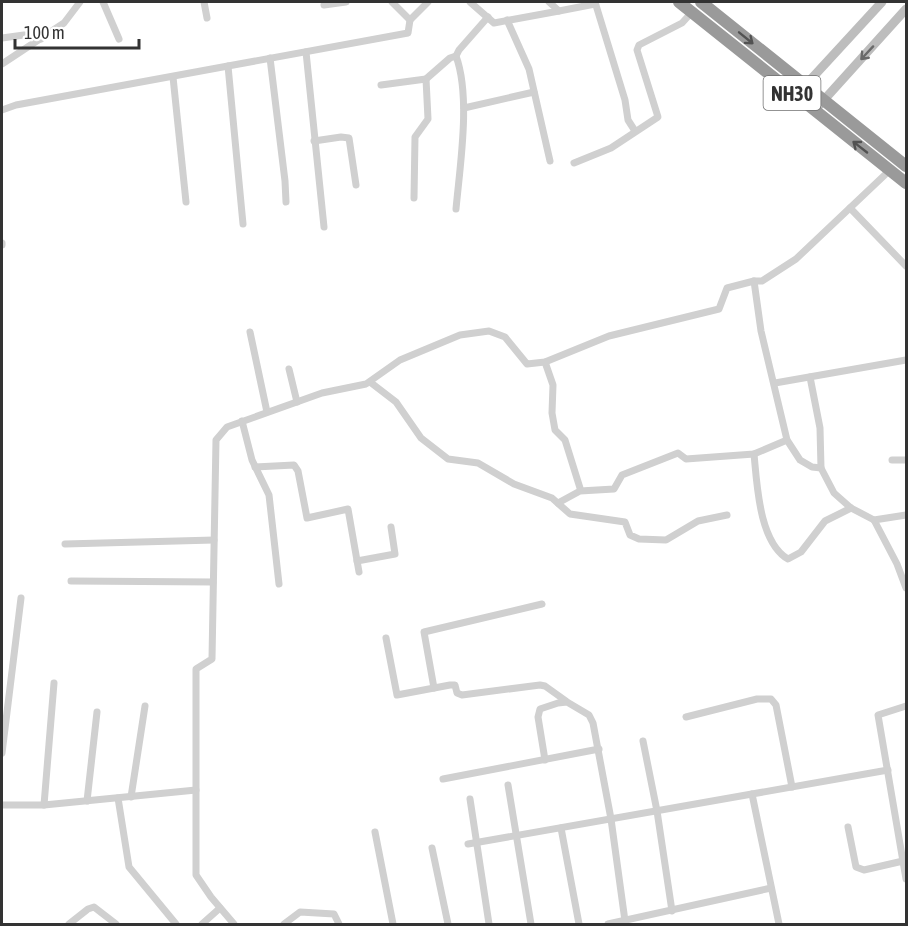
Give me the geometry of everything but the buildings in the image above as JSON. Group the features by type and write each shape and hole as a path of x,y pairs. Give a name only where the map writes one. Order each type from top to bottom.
{"highway":[{"name":"NH30","path":"679,2 906,183"},
{"name":"NH30","path":"701,2 906,166"}],"street":[{"path":"2,64 64,23 80,2"},
{"path":"103,2 119,39"},
{"path":"204,2 207,18"},
{"path":"324,5 346,2"},
{"path":"392,2 410,20"},
{"path":"2,110 16,105 408,33 410,20 428,2"},
{"path":"470,2 494,23 595,3 625,100 628,120 635,131"},
{"path":"549,2 559,10"},
{"path":"796,96 882,2"},
{"path":"814,111 906,9"},
{"path":"574,163 611,148 658,117 637,50 639,45 682,22 692,12"},
{"path":"381,85 426,79 450,58 456,56 488,17"},
{"path":"507,20 529,69 550,161"},
{"path":"2,38 24,35 41,39"},
{"path":"306,52 324,226"},
{"path":"456,56 464,108 456,209"},
{"path":"270,58 286,202"},
{"path":"228,66 243,224"},
{"path":"173,77 186,202"},
{"path":"414,198 415,137 428,119 426,79"},
{"path":"464,108 534,92"},
{"path":"314,141 349,138 356,185"},
{"path":"234,924 196,875 196,669 212,659 216,440 227,427 322,393 366,384 400,360 460,335 489,331 505,337 527,364 545,362 609,336 719,309 727,288 762,281 796,259 890,170"},
{"path":"850,208 906,266"},
{"path":"754,281 761,331 787,440 800,460 812,467 821,468"},
{"path":"250,332 267,412"},
{"path":"775,383 906,360"},
{"path":"545,362 553,385 552,412 555,430 566,440 580,488"},
{"path":"289,369 297,402"},
{"path":"810,376 820,428 821,468 834,493 852,508 874,520 897,564 906,588"},
{"path":"370,382 396,402 421,438 448,459 478,463 514,484 552,498 570,514 625,522 630,535 639,539 666,540 698,521 728,515"},
{"path":"242,421 255,467 269,495 279,584"},
{"path":"558,503 580,491 614,489 622,476 678,453 686,459 754,454 787,440"},
{"path":"754,454 760,505 770,537 784,557 788,559 801,552 825,521 852,508"},
{"path":"892,460 906,460"},
{"path":"255,467 294,465 298,471 307,518 348,509 360,572"},
{"path":"874,520 906,515"},
{"path":"357,561 395,554 391,527"},
{"path":"65,544 214,540"},
{"path":"71,581 213,582"},
{"path":"2,753 21,598"},
{"path":"434,688 424,632 542,604"},
{"path":"386,638 397,695 454,685 457,693 462,695 540,685 589,715 599,749 625,921"},
{"path":"44,805 54,683"},
{"path":"686,717 757,699 771,699 776,705 792,787"},
{"path":"545,760 538,717 540,709 567,702"},
{"path":"131,797 144,706"},
{"path":"906,706 878,715 906,879"},
{"path":"87,801 97,712"},
{"path":"643,741 657,811 672,910"},
{"path":"443,779 599,749"},
{"path":"468,844 888,770"},
{"path":"508,784 531,924"},
{"path":"2,805 44,805 196,790"},
{"path":"752,794 779,924"},
{"path":"118,798 129,867 176,924"},
{"path":"470,799 489,924"},
{"path":"848,827 856,867 864,870 903,861"},
{"path":"561,828 579,924"},
{"path":"375,832 393,924"},
{"path":"432,848 448,924"},
{"path":"613,924 771,888"},
{"path":"69,924 94,907 116,924"},
{"path":"202,924 220,908"},
{"path":"284,924 300,912 334,914 339,924"}]}
